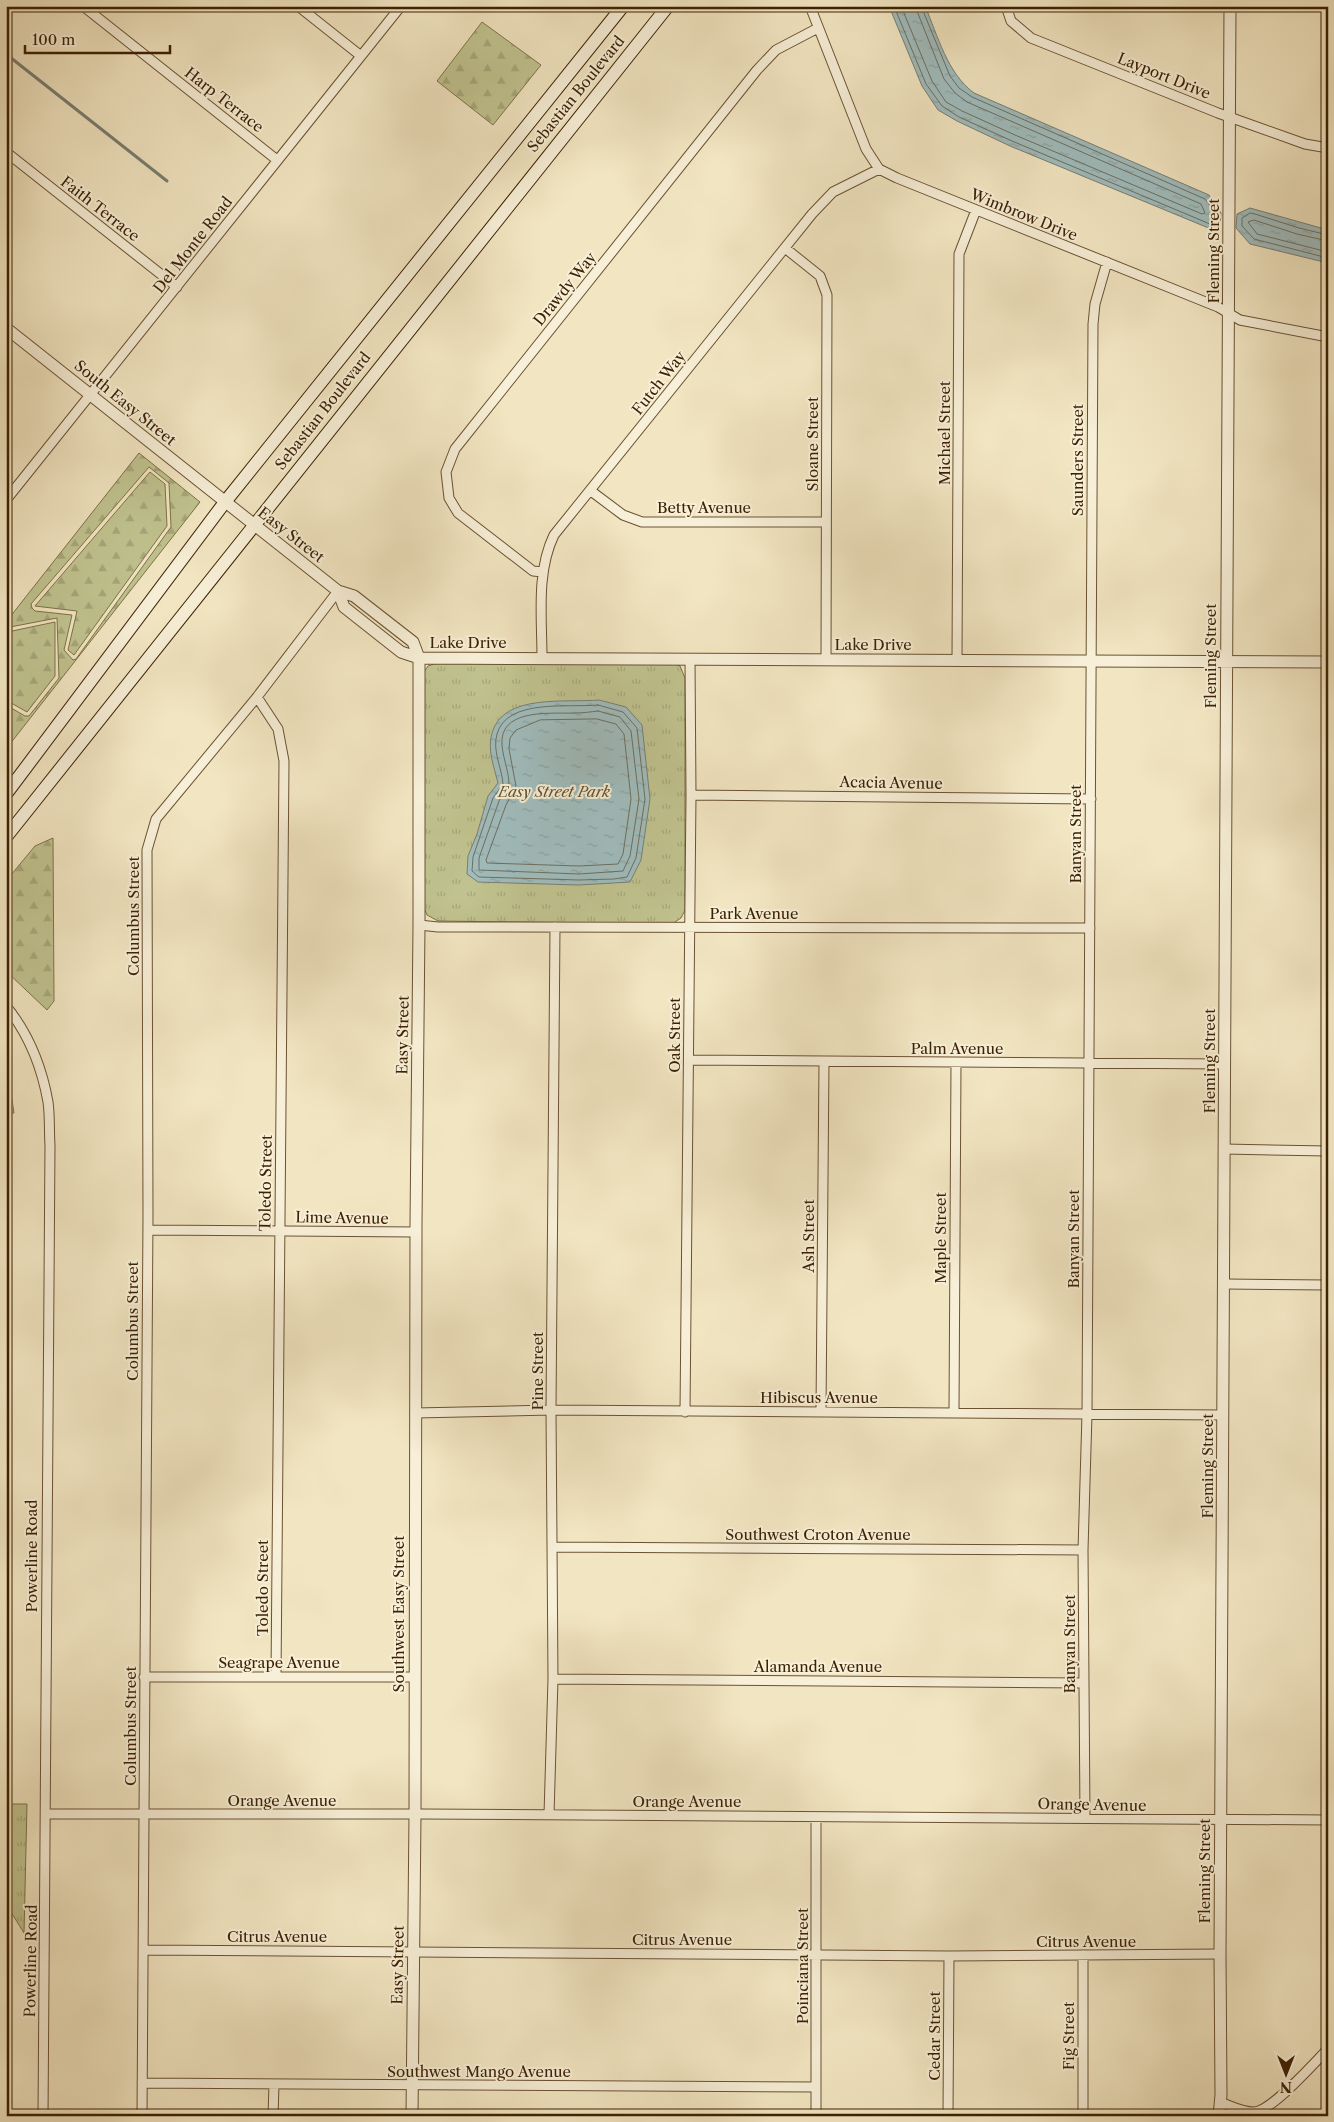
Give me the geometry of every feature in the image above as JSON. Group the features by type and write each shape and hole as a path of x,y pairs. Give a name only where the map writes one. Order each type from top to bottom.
{"main road":[{"name":"Sebastian Boulevard","path":"6,794 225,502 623,6"},
{"name":"Sebastian Boulevard","path":"6,837 668,6"}],"street":[{"name":"Harp Terrace","path":"83,6 277,160"},
{"path":"298,6 361,56"},
{"name":"Del Monte Road","path":"6,500 92,395 401,6"},
{"name":"Wimbrow Drive","path":"810,6 866,149 880,169 897,178 1218,307 1240,320 1328,337"},
{"name":"Layport Drive","path":"1006,6 1011,21 1031,38 1230,117 1305,144 1328,148"},
{"name":"Fleming Street","path":"1219,2116 1230,6"},
{"name":"Drawdy Way","path":"543,572 533,571 458,513 448,498 446,472 455,450 757,70 776,50 818,28"},
{"name":"Faith Terrace","path":"6,152 177,287"},
{"name":"Futch Way","path":"542,658 543,572 546,550 554,535 785,248 833,192 880,169"},
{"name":"Michael Street","path":"957,660 959,254 976,210"},
{"name":"Sloane Street","path":"785,248 820,276 827,295 826,660"},
{"name":"Saunders Street","path":"1090,661 1093,324 1094,304 1107,262"},
{"name":"South Easy Street","path":"6,328 225,502"},
{"name":"Betty Avenue","path":"591,491 623,514 642,522 826,522"},
{"name":"Easy Street","path":"225,502 338,591 354,596 413,642 419,658 415,1413"},
{"name":"Columbus Street","path":"142,2116 148,1230 147,850 156,819 257,697 338,591"},
{"name":"Lake Drive","path":"419,658 1328,662"},
{"name":"Oak Street","path":"685,1412 689,1060 690,659"},
{"name":"Banyan Street","path":"1085,1818 1083,1550 1087,1414 1091,799 1090,661"},
{"name":"Toledo Street","path":"257,697 278,729 284,761 276,1677"},
{"name":"Acacia Avenue","path":"690,795 1091,799"},
{"name":"Park Avenue","path":"419,925 688,928 1090,928"},
{"name":"Pine Street","path":"549,1815 553,1679 551,1410 555,927"},
{"name":"Powerline Road","path":"6,1006 18,1021 39,1067 48,1104 50,1155 43,2116"},
{"name":"Palm Avenue","path":"689,1060 1225,1064"},
{"name":"Ash Street","path":"822,1412 824,1061"},
{"name":"Maple Street","path":"954,1412 956,1063"},
{"path":"1224,1150 1328,1150"},
{"name":"Lime Avenue","path":"148,1230 416,1232"},
{"path":"1224,1284 1328,1285"},
{"name":"Hibiscus Avenue","path":"415,1413 551,1410 1223,1415"},
{"name":"Southwest Easy Street","path":"414,1814 415,1413"},
{"name":"Southwest Croton Avenue","path":"553,1547 1083,1550"},
{"name":"Seagrape Avenue","path":"144,1676 414,1676"},
{"name":"Alamanda Avenue","path":"553,1679 1083,1683"},
{"name":"Orange Avenue","path":"46,1814 414,1814 1328,1820"},
{"name":"Easy Street","path":"412,2116 414,1814"},
{"name":"Poinciana Street","path":"816,1817 816,2116"},
{"name":"Citrus Avenue","path":"143,1950 949,1956 1220,1954"},
{"name":"Cedar Street","path":"948,2116 949,1956"},
{"name":"Fig Street","path":"1082,1956 1083,2116"},
{"path":"1260,2116 1328,2049"},
{"name":"Southwest Mango Avenue","path":"142,2083 816,2087"},
{"path":"273,2116 274,2084"},
{"path":"1220,2102 1254,2112 1270,2106"}],"green space":[{"path":"482,22 541,65 493,125 437,81"},
{"path":"139,453 200,502 6,749 6,705 25,716 29,716 59,678 57,618 10,627 6,633 6,622","holes":["149,467 169,483 171,527 76,659 73,660 64,650 72,615 35,611 31,604"]},
{"path":"150,472 165,484 167,526 74,655 68,650 77,611 35,606"},
{"path":"55,622 55,676 27,712 6,700 6,640 12,631"},
{"name":"Easy Street Park","path":"439,662 672,663 680,666 685,678 685,910 681,918 672,924 438,921 427,915 423,905 424,672 428,666"},
{"path":"53,838 54,1001 47,1010 6,971 6,881 35,846"},
{"path":"6,1061 14,1113 6,1115"},
{"path":"6,1804 27,1804 24,1933 6,1904"}],"water":[{"path":"889,6 925,6 950,65 965,85 974,93 1209,195 1221,213 1220,227 1211,229 1010,146 938,110 922,86"},
{"path":"1250,208 1328,230 1328,263 1250,244 1236,228 1237,214"},
{"path":"599,700 626,707 642,725 650,799 641,860 630,882 579,885 478,882 467,874 468,856 477,834 488,796 498,783 490,745 492,733 498,720 509,711 522,706 554,701"}],"waterway":[{"path":"6,54 167,181"}]}
